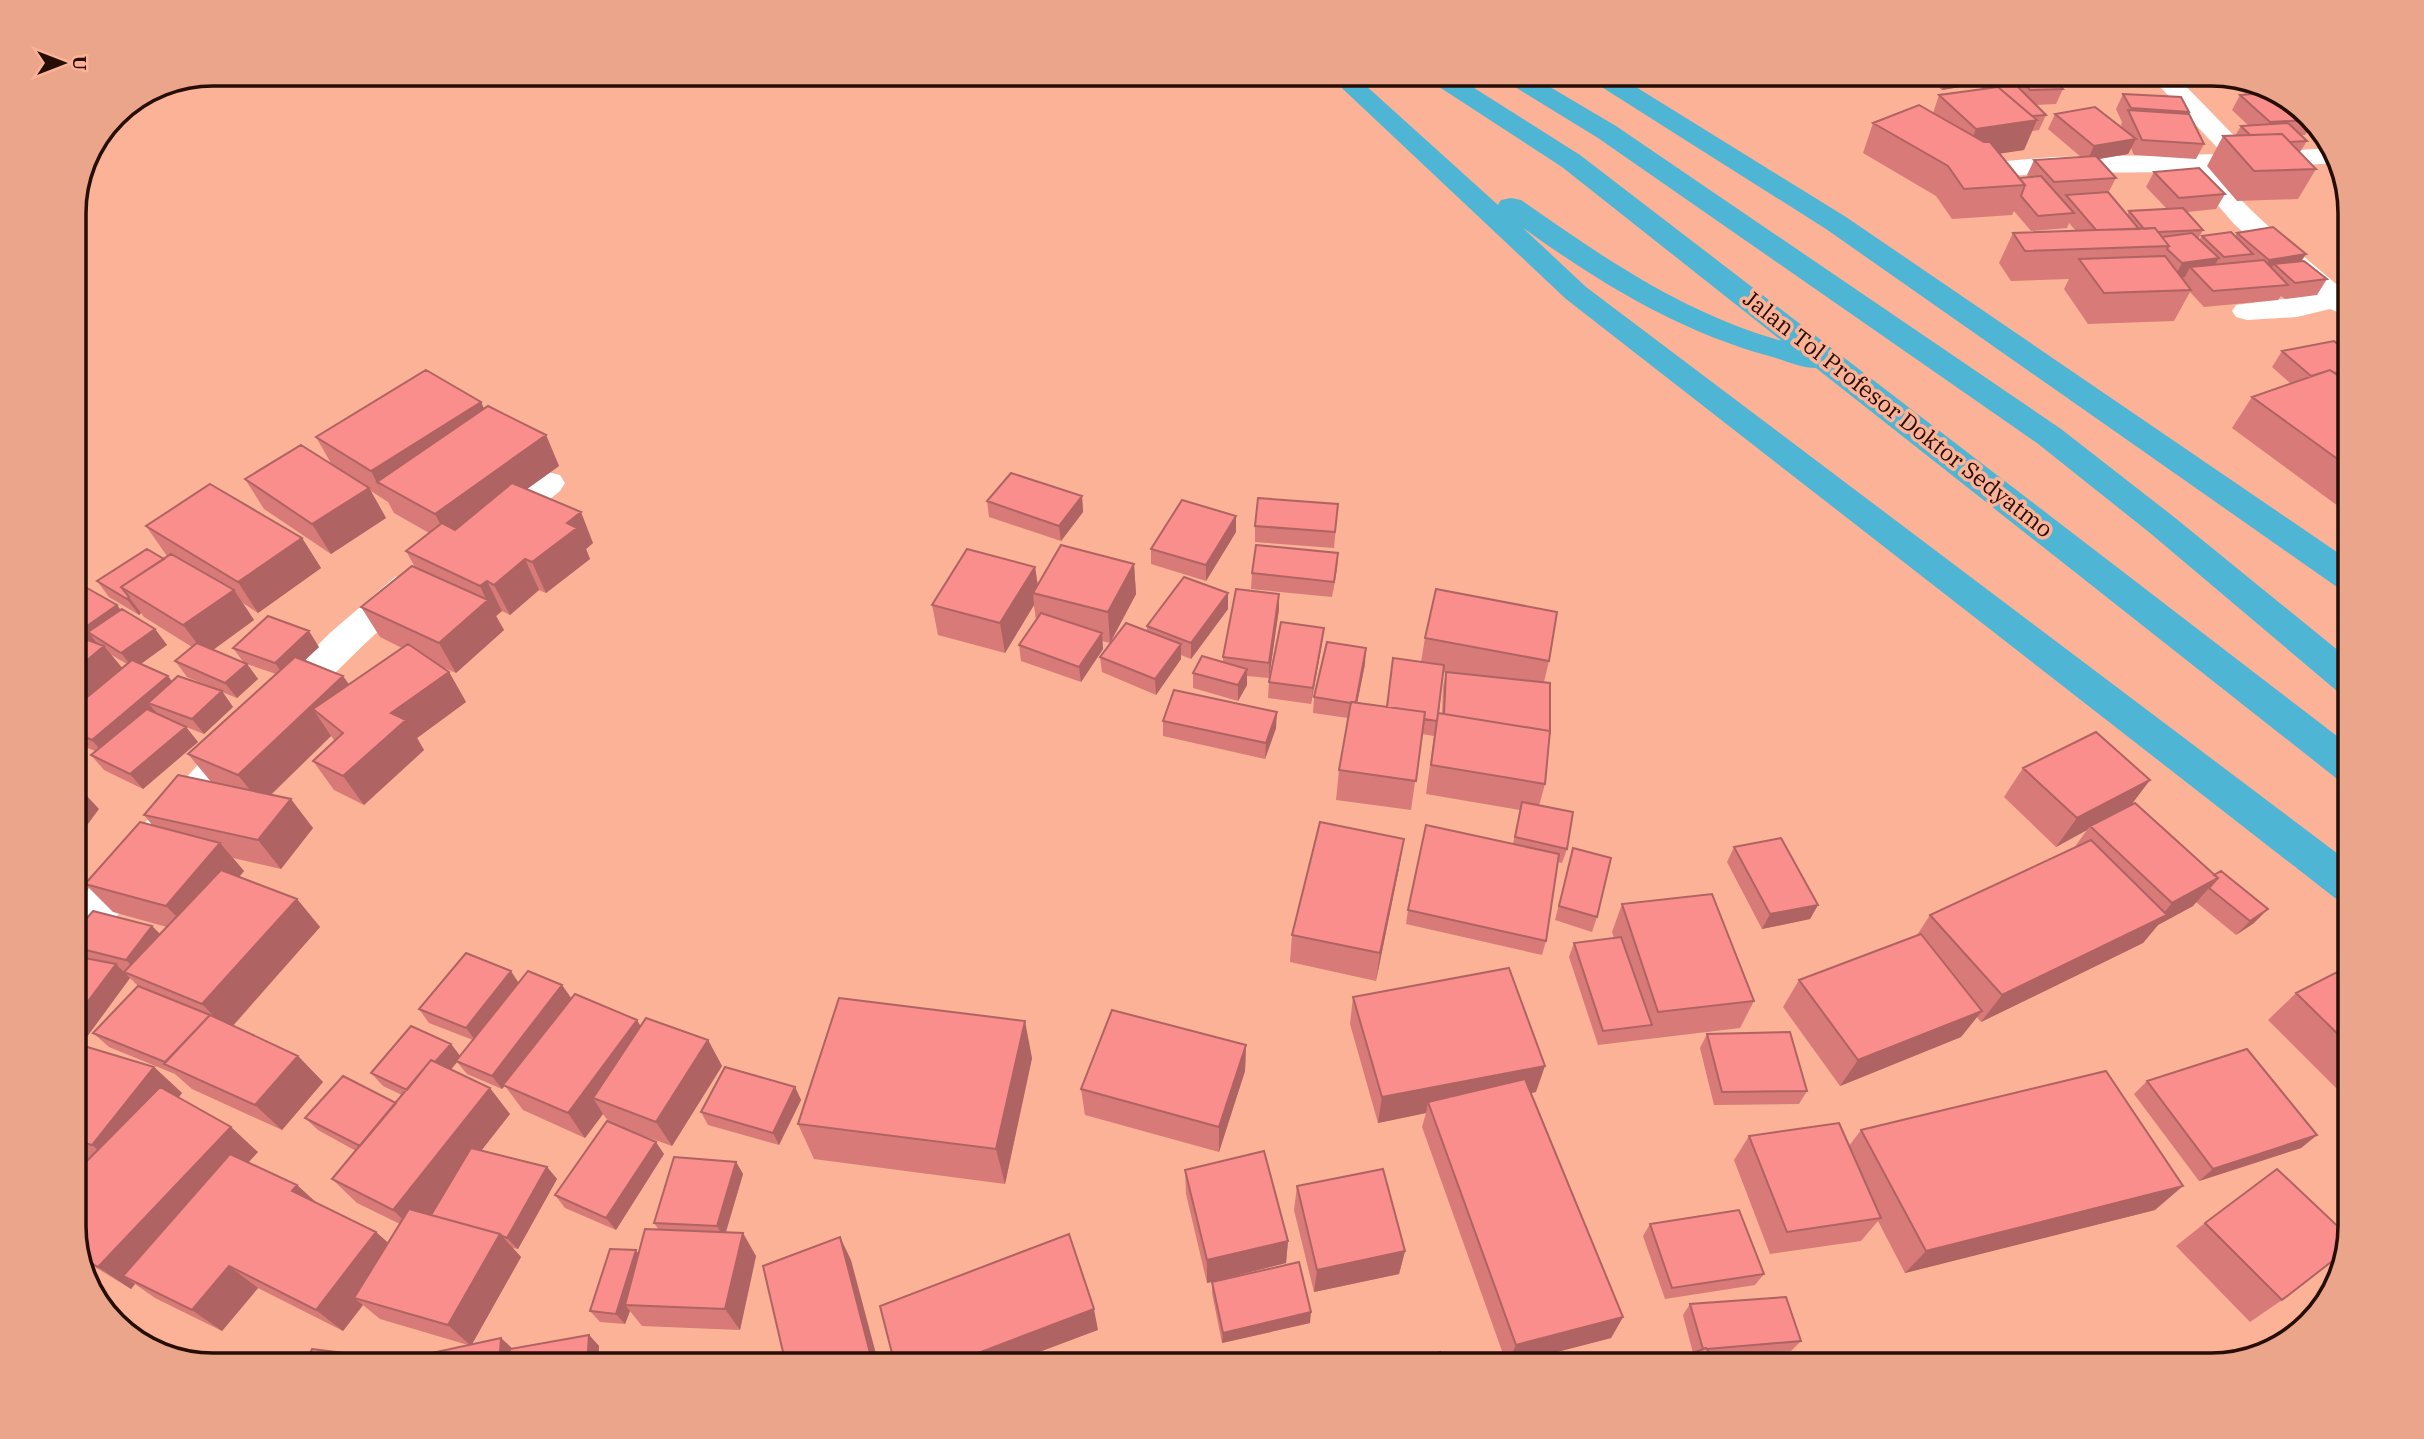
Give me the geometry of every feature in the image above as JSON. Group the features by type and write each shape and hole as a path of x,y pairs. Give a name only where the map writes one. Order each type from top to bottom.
{"highway":[{"path":"1353,86 1576,293 2338,877"},
{"name":"Jalan Tol Profesor Doktor Sedyatmo","path":"1455,86 1571,161 2338,758"},
{"path":"1531,86 1607,132 2049,436 2162,525 2338,671"},
{"path":"1617,86 1836,223 2338,570"},
{"path":"1382,111 1586,258 1652,297 1732,335 1833,365"}],"street":[{"path":"2172,86 2244,161"},
{"path":"1995,169 2052,165 2197,164 2325,156"},
{"path":"2197,164 2214,188 2238,213 2338,294"},
{"path":"2247,311 2297,308 2338,301"},
{"path":"471,541 548,483"},
{"path":"86,923 102,900 205,779 374,611 438,564"}],"building":[{"path":"1986,86 2017,86 2046,115 2032,116 1998,87"},
{"path":"2027,86 2061,86 2063,89 2030,90"},
{"path":"1998,87 2037,120 1976,129 1939,95"},
{"path":"2123,94 2181,97 2189,112 2131,108"},
{"path":"2240,95 2260,95 2282,107 2299,121 2270,122"},
{"path":"1919,105 1984,142 1990,142 2025,185 1964,189 1948,166 1873,123"},
{"path":"2095,107 2136,139 2094,146 2055,114"},
{"path":"2128,110 2189,114 2204,144 2142,140"},
{"path":"2288,123 2307,141 2290,142 2282,134 2250,135 2241,126"},
{"path":"2282,134 2316,169 2254,171 2223,136"},
{"path":"2096,156 2116,178 2054,182 2034,160"},
{"path":"2199,168 2225,194 2179,198 2154,172"},
{"path":"2041,176 2074,213 2038,216 2021,196 2025,185 2019,178"},
{"path":"2108,192 2139,229 2096,230 2066,195"},
{"path":"2183,208 2203,230 2158,232 2155,228 2144,229 2129,211"},
{"path":"2273,227 2306,254 2269,260 2237,233"},
{"path":"2155,228 2169,246 2025,251 2013,233"},
{"path":"2231,232 2253,254 2224,257 2202,236"},
{"path":"2192,233 2219,258 2182,263 2167,249 2169,246 2162,237"},
{"path":"2165,256 2191,290 2104,293 2079,259"},
{"path":"2264,260 2288,285 2213,291 2190,267"},
{"path":"2304,261 2327,279 2295,283 2274,264"},
{"path":"2334,341 2338,344 2338,372 2330,370 2311,376 2282,351"},
{"path":"426,370 481,402 371,471 316,437"},
{"path":"2330,370 2338,376 2338,459 2252,397"},
{"path":"488,406 546,435 435,514 377,482"},
{"path":"301,445 369,488 312,524 245,479"},
{"path":"1011,473 1082,496 1059,526 987,501"},
{"path":"512,483 581,512 567,523 577,528 532,562 525,559 494,585 487,581 480,586 406,551 442,523 455,530"},
{"path":"210,484 302,538 238,582 146,526"},
{"path":"1258,498 1338,504 1335,532 1255,526"},
{"path":"1182,500 1236,516 1206,565 1151,549"},
{"path":"1061,545 1134,564 1108,612 1033,593"},
{"path":"1256,545 1338,553 1334,582 1252,573"},
{"path":"147,549 164,559 121,587 129,597 127,599 97,581"},
{"path":"967,549 1035,567 1000,623 932,605"},
{"path":"171,554 234,590 183,625 121,587"},
{"path":"412,566 488,600 439,643 361,607"},
{"path":"1184,577 1228,593 1191,643 1147,626"},
{"path":"86,589 117,605 86,627"},
{"path":"1236,589 1279,594 1269,663 1223,657"},
{"path":"1436,589 1557,612 1549,661 1425,638"},
{"path":"122,609 155,629 121,653 88,632"},
{"path":"1041,613 1102,633 1079,667 1019,645"},
{"path":"268,616 309,631 275,663 233,648"},
{"path":"1281,622 1324,628 1313,688 1269,682"},
{"path":"1126,623 1181,644 1155,679 1100,657"},
{"path":"86,639 104,646 86,661"},
{"path":"1327,642 1366,648 1356,702 1314,697"},
{"path":"197,643 247,664 225,683 175,661"},
{"path":"408,644 449,672 391,713 406,720 343,776 313,761 343,733 313,709"},
{"path":"1202,656 1247,669 1238,685 1193,673"},
{"path":"295,657 343,676 238,775 188,754"},
{"path":"1393,658 1444,665 1437,721 1424,719 1425,712 1387,707"},
{"path":"132,660 168,676 92,740 86,737 86,698"},
{"path":"1446,672 1550,683 1550,731 1444,714"},
{"path":"178,676 222,691 192,719 148,703"},
{"path":"1174,690 1277,712 1266,743 1163,721"},
{"path":"1351,702 1425,712 1416,781 1339,770"},
{"path":"147,709 186,727 130,774 91,755"},
{"path":"1438,713 1550,731 1545,784 1431,765"},
{"path":"2096,732 2150,780 2077,818 2023,768"},
{"path":"178,775 291,799 258,840 144,815"},
{"path":"1522,802 1573,812 1567,849 1515,837"},
{"path":"2135,803 2218,878 2172,903 2090,826"},
{"path":"140,822 220,843 166,906 86,883"},
{"path":"1320,822 1404,839 1380,953 1292,935"},
{"path":"1426,825 1559,854 1546,941 1408,910"},
{"path":"1781,838 1818,905 1770,914 1734,847"},
{"path":"2091,840 2167,915 2002,995 1930,915"},
{"path":"1573,848 1611,858 1597,917 1559,906"},
{"path":"221,870 297,899 202,1004 124,972"},
{"path":"2221,871 2268,909 2250,921 2209,888 2218,878 2214,875"},
{"path":"1712,894 1754,1001 1658,1012 1622,904"},
{"path":"93,911 152,926 126,960 86,950 86,919"},
{"path":"1921,934 1982,1011 1858,1060 1799,980"},
{"path":"1621,937 1652,1025 1603,1031 1574,943"},
{"path":"466,953 511,971 466,1028 419,1009"},
{"path":"86,958 116,964 86,1004"},
{"path":"1509,968 1545,1066 1382,1097 1353,997"},
{"path":"528,971 562,985 492,1076 456,1061"},
{"path":"2338,972 2338,1034 2296,993"},
{"path":"138,986 210,1015 165,1062 93,1033"},
{"path":"575,994 637,1020 568,1113 503,1085"},
{"path":"839,998 1025,1021 996,1149 798,1124"},
{"path":"1112,1010 1246,1045 1219,1127 1081,1089"},
{"path":"210,1015 298,1056 255,1105 164,1064"},
{"path":"646,1018 708,1040 656,1122 593,1098"},
{"path":"411,1026 451,1044 435,1062 431,1060 407,1090 371,1073"},
{"path":"1790,1032 1807,1091 1722,1092 1707,1034"},
{"path":"86,1047 154,1067 92,1145 86,1143"},
{"path":"2247,1049 2317,1135 2213,1169 2147,1081"},
{"path":"431,1060 490,1088 393,1210 332,1179"},
{"path":"725,1067 795,1087 773,1133 701,1112"},
{"path":"2106,1071 2183,1186 1926,1251 1861,1130"},
{"path":"343,1076 396,1103 360,1146 305,1118"},
{"path":"1525,1079 1623,1317 1516,1345 1428,1102"},
{"path":"160,1087 231,1127 98,1267 91,1263 86,1235 86,1162"},
{"path":"607,1121 656,1142 606,1218 555,1195"},
{"path":"1839,1123 1881,1218 1787,1232 1749,1136"},
{"path":"471,1148 547,1167 507,1238 431,1215"},
{"path":"1264,1151 1288,1241 1207,1260 1185,1170"},
{"path":"230,1154 297,1185 292,1191 376,1232 316,1310 229,1266 192,1310 123,1276"},
{"path":"674,1157 736,1162 717,1226 654,1223"},
{"path":"1383,1169 1405,1251 1317,1270 1297,1186"},
{"path":"2277,1169 2338,1227 2334,1259 2282,1300 2205,1223"},
{"path":"409,1209 500,1234 448,1325 354,1298"},
{"path":"1739,1210 1764,1274 1672,1288 1650,1224"},
{"path":"645,1229 743,1233 725,1309 625,1305"},
{"path":"1069,1234 1094,1309 978,1353 892,1353 880,1306"},
{"path":"840,1237 870,1353 783,1353 763,1266"},
{"path":"610,1249 636,1250 616,1314 590,1311"},
{"path":"1299,1262 1311,1312 1223,1333 1212,1282"},
{"path":"1786,1297 1801,1341 1703,1349 1690,1304"},
{"path":"589,1335 588,1353 510,1353 510,1349"},
{"path":"501,1338 500,1353 432,1353"},
{"path":"1706,1348 1709,1353 1693,1353"},
{"path":"312,1349 345,1353 310,1353"}]}
